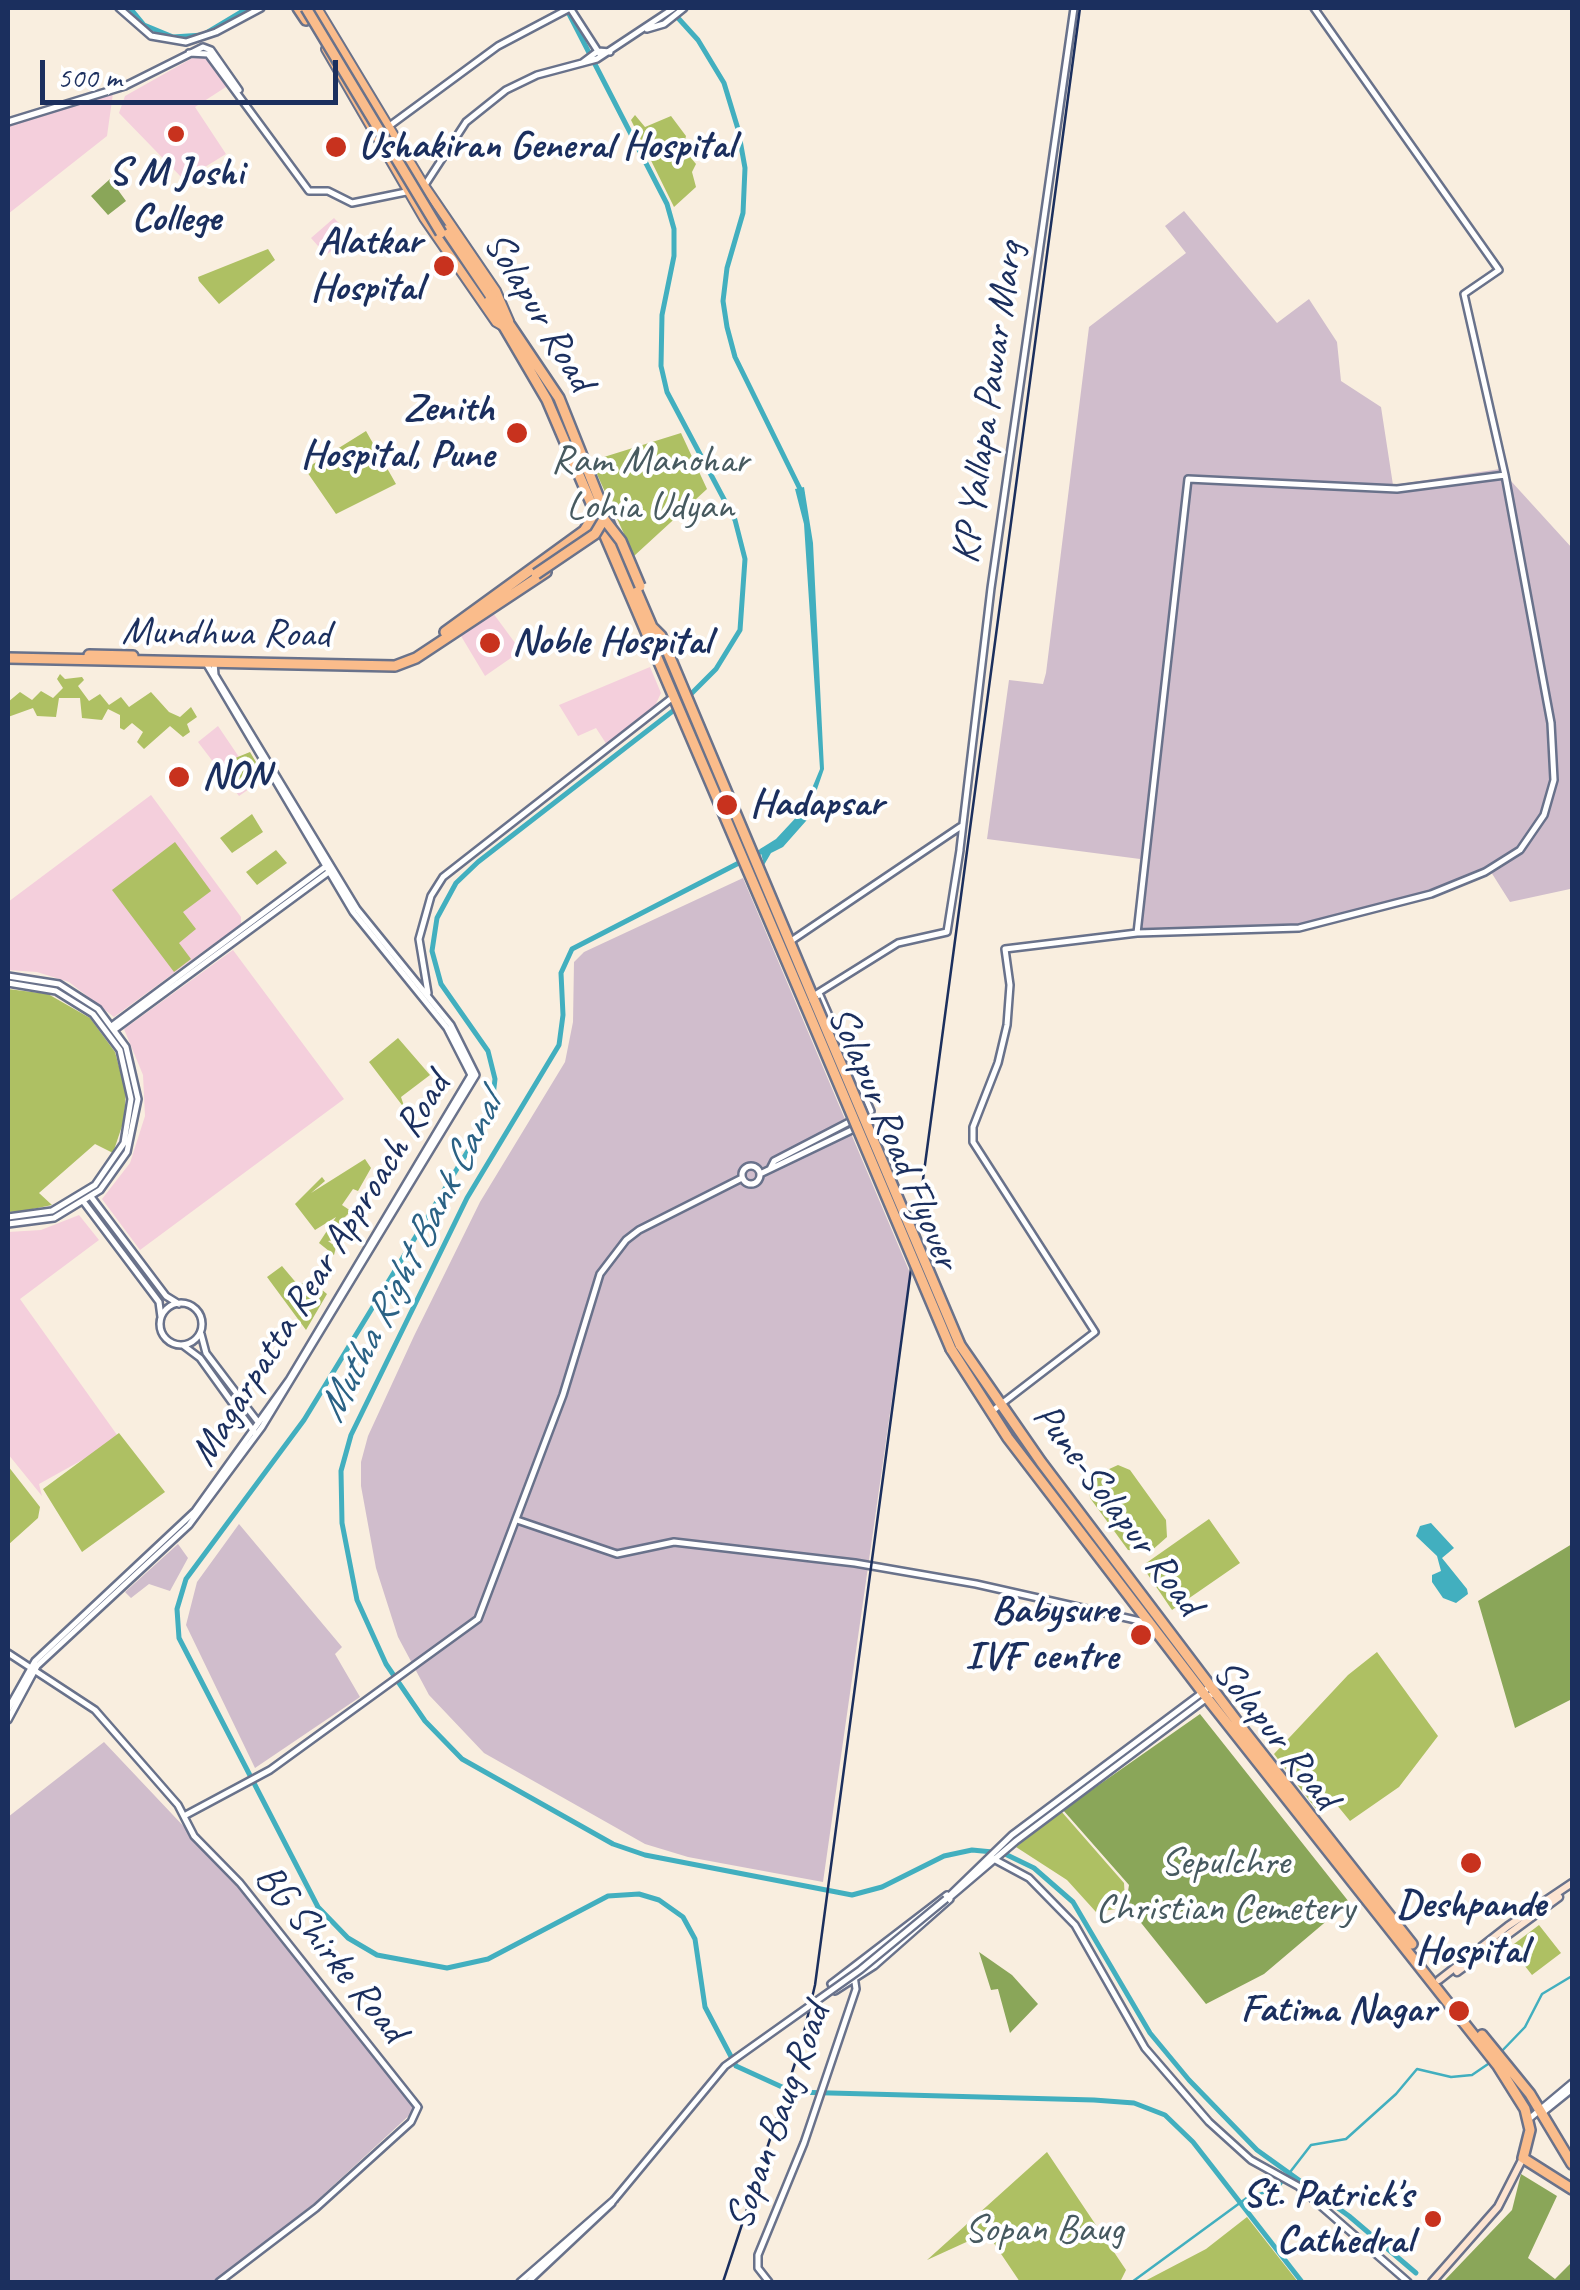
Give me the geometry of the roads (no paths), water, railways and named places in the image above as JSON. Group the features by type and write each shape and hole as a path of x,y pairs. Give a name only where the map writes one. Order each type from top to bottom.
{"highway":[{"path":"306,8 444,231"},
{"path":"306,8 444,231 507,323"},
{"name":"Solapur Road","path":"507,323 559,398 604,530 652,626 661,636 677,697"},
{"name":"Solapur Road","path":"507,323 547,400 677,697 686,708 816,997"},
{"path":"539,369 576,449 604,530 622,542 661,636"},
{"path":"537,571 576,536 604,530"},
{"path":"537,571 584,547 604,530"},
{"path":"537,571 604,530"},
{"path":"576,536 584,547"},
{"name":"Mundhwa Road","path":"8,655 210,662 388,662 436,642 537,571"},
{"name":"Solapur Road","path":"757,872 769,917"},
{"name":"Solapur Road Flyover","path":"769,917 816,997 969,1378"},
{"name":"Solapur Road Flyover","path":"816,997 856,1128 956,1347 966,1355"},
{"name":"Pune-Solapur Road","path":"966,1355 1000,1406 1161,1616 1209,1692"},
{"name":"Solapur Road","path":"969,1378 990,1412 1152,1623 1539,2111 1572,2164"},
{"name":"Solapur Road","path":"1259,1758 1370,1890 1490,2051"},
{"name":"Solapur Road","path":"1526,2098 1529,2125"},
{"path":"1529,2125 1523,2158 1570,2185"}],"main road":[{"name":"Solapur Road","path":"306,8 492,283 507,323 496,322 408,192 306,8"},
{"path":"1440,1982 1572,1886"},
{"path":"1432,2282 1498,2208 1523,2158"}],"street":[{"path":"119,8 151,36 186,42 216,32 260,8"},
{"path":"388,127 498,46 570,8 598,55"},
{"name":"KP Yallapa Pawar Marg","path":"816,997 898,943 946,932 1074,8"},
{"path":"990,1412 1095,1332 1085,1310 973,1142 973,1127 998,1063 1007,1025 1010,985 1004,949 1137,934 1286,928 1326,922 1453,886 1501,864 1526,843 1544,815 1556,760 1505,474 1464,294 1499,270 1314,8"},
{"path":"8,122 125,86 189,53 205,50 308,191 328,190 347,203 425,186 454,138 478,111 518,83 610,52 677,9"},
{"path":"186,42 189,53"},
{"path":"1137,934 1188,479 1397,489 1505,474"},
{"name":"Magarpatta Rear Approach Road","path":"8,1709 32,1668 189,1526 261,1425 476,1076 451,1026 329,868 210,662"},
{"path":"428,1000 419,939 431,896 443,877 677,697"},
{"path":"791,942 961,826"},
{"path":"111,1029 329,868"},
{"path":"8,980 59,984 86,999 111,1029 136,1076 136,1122 120,1166 82,1200 47,1220 8,1220"},
{"path":"770,1169 774,1161 871,1111 816,997"},
{"path":"742,1178 753,1184 760,1174 856,1128"},
{"path":"184,1816 252,1781 478,1619 562,1395 591,1293 606,1266 640,1230 742,1178 750,1166 760,1174"},
{"path":"90,1194 166,1296 198,1312 206,1353 261,1425"},
{"path":"82,1200 158,1302 166,1339 183,1345 200,1358 255,1433"},
{"path":"162,1317 179,1304"},
{"path":"183,1345 200,1331"},
{"path":"517,1520 618,1554 674,1542 855,1563 976,1584 1152,1623 1161,1616"},
{"name":"BG Shirke Road","path":"8,1653 95,1710 184,1816 194,1836 240,1883 419,2111 315,2209 219,2282"},
{"name":"Magarpatta Rear Approach Road","path":"8,1720 32,1668"},
{"path":"528,2282 614,2200 725,2066 860,1970 1004,1847 1209,1692"},
{"path":"994,1857 1044,1890 1074,1925 1144,2048 1206,2119 1251,2160 1298,2186 1408,2282"},
{"path":"949,1896 858,1979 838,1992 831,1985 853,1969 949,1896"},
{"name":"Sopan Baug Road","path":"769,2282 758,2268 758,2255 819,2097 858,1979 853,1969"},
{"path":"1529,2125 1539,2111 1572,2086"},
{"path":"520,2282 540,2268"}],"water":[{"path":"804,487 813,543 824,769 806,821 783,847 771,853 764,865 760,849 776,839 803,810 820,769 804,524 795,489"},
{"path":"1431,1523 1454,1548 1442,1558 1467,1589 1468,1594 1456,1603 1443,1598 1432,1582 1432,1575 1441,1571 1437,1556 1416,1536 1420,1526"}],"waterway":[{"path":"130,8 144,25 173,37 203,35 248,8"},
{"path":"566,8 667,204 674,229 674,256 662,315 661,366 667,392 735,520 745,559 740,630 716,669 686,699"},
{"name":"Mutha Right Bank Canal","path":"669,8 698,40 724,83 738,129 745,168 743,213 727,268 723,301 727,327 735,357 802,493"},
{"path":"678,707 478,862 456,883 437,918 432,951 441,984 488,1051 495,1079 491,1113 304,1420 186,1579 177,1609 179,1638 318,1907 348,1938 377,1955 447,1968 488,1959 608,1896 639,1894 659,1900 683,1917 695,1939 705,2007 736,2066 793,2092 1134,2103 1165,2115 1193,2142 1302,2282"},
{"name":"Mutha Right Bank Canal","path":"764,850 572,949 561,973 563,1015 559,1045 467,1198 351,1435 341,1471 342,1523 357,1600 386,1664 425,1721 462,1759 613,1844 645,1855 852,1895 882,1887 944,1856 972,1850 1003,1853 1034,1868 1073,1902 1150,2033 1189,2080 1257,2150 1349,2216 1416,2273"},
{"path":"1500,2053 1525,2027 1542,1994 1572,1976"},
{"path":"1132,2282 1248,2197 1277,2189 1311,2145 1346,2139 1396,2094 1417,2069 1451,2077 1472,2075 1491,2062"}],"railway":[{"path":"723,2282 801,2045 815,1985 1080,8"}],"place":[{"name":"S M Joshi College","path":"176,134"},
{"name":"Ushakiran General Hospital","path":"336,147"},
{"name":"Alatkar Hospital","path":"444,266"},
{"name":"Zenith Hospital, Pune","path":"517,433"},
{"name":"Noble Hospital","path":"490,643"},
{"name":"NON","path":"179,777"},
{"name":"Hadapsar","path":"727,805"},
{"name":"Babysure IVF centre","path":"1141,1635"},
{"name":"Deshpande Hospital","path":"1471,1863"},
{"name":"Fatima Nagar","path":"1459,2011"},
{"name":"St. Patrick's Cathedral","path":"1433,2219"}],"park label":[{"name":"Ram Manohar Lohia Udyan","path":"650,485"},
{"name":"Sepulchre Christian Cemetery","path":"1225,1887"},
{"name":"Sopan Baug","path":"1044,2231"}]}
